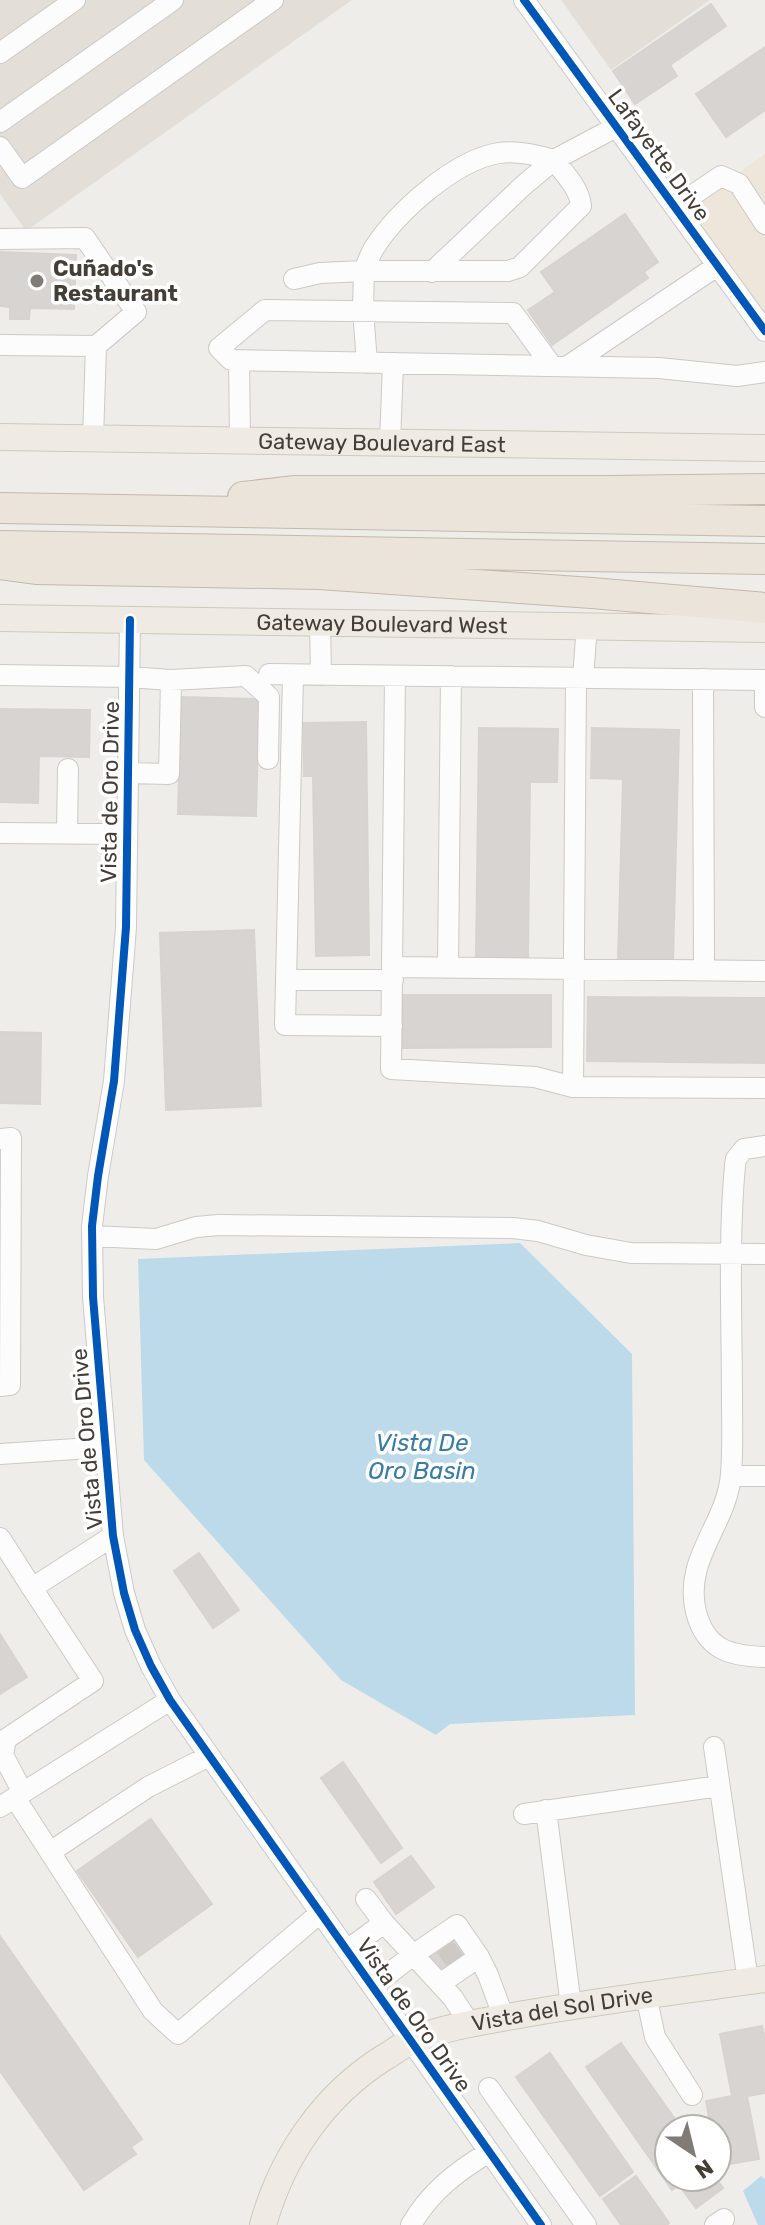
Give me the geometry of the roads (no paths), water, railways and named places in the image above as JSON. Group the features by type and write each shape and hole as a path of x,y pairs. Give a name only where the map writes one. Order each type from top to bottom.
{"highway":[{"path":"142,511 295,491 765,489"},
{"path":"0,508 765,521"},
{"path":"0,546 765,559"},
{"path":"0,564 36,569 319,574 765,608"}],"main road":[{"name":"Gateway Boulevard East","path":"0,437 765,448"},
{"name":"Gateway Boulevard West","path":"0,618 765,629"},
{"name":"Vista del Sol Drive","path":"263,2225 279,2176 328,2104 373,2065 410,2041 470,2024 571,2006 757,1980"}],"street":[{"path":"0,53 75,0"},
{"path":"0,122 173,0"},
{"path":"0,147 22,178 273,0"},
{"name":"Lafayette Drive","path":"532,3 616,127 717,266 761,318"},
{"path":"432,272 554,160 616,127"},
{"path":"294,279 320,273 364,271 508,271 520,267 581,206 572,184 554,160 534,154 503,152 476,158 458,168 415,202 392,226 373,249 364,271 367,363"},
{"path":"675,207 721,176 739,184 765,224"},
{"path":"0,239 85,238 136,312 96,346 0,345"},
{"path":"560,366 717,266"},
{"path":"560,366 513,313 265,310 219,348 231,360 659,368 737,376 765,372"},
{"path":"93,439 96,346"},
{"path":"239,360 240,441"},
{"path":"390,443 393,363"},
{"name":"Vista de Oro Drive","path":"130,620 126,927 115,1066 92,1236 93,1297 105,1447 113,1536 124,1593 135,1630 170,1700 541,2225"},
{"path":"320,622 321,675"},
{"path":"573,1087 579,678 587,625"},
{"path":"269,674 765,680 765,707"},
{"path":"0,675 171,680 246,676 269,697 268,759"},
{"path":"293,675 285,1025 392,1026"},
{"path":"395,676 391,1069 535,1077 573,1087 765,1088"},
{"path":"448,968 451,676"},
{"path":"703,679 704,970"},
{"path":"128,773 169,774 171,680"},
{"path":"67,833 68,769"},
{"path":"0,833 127,834"},
{"path":"286,980 448,968 765,971"},
{"path":"0,1139 11,1138 10,1385 0,1386"},
{"path":"765,1146 744,1149 736,1159 731,1210 731,1476 720,1519 703,1547 696,1569 694,1595 696,1613 705,1636 739,1657 765,1657"},
{"path":"92,1236 156,1239 196,1227 219,1225 513,1228 631,1253 765,1254"},
{"path":"0,1454 105,1447"},
{"path":"731,1476 765,1476"},
{"path":"32,1588 113,1536"},
{"path":"0,1538 93,1681 6,1739 2,1756 13,1799 153,2011 178,2034 320,1913"},
{"path":"13,1799 170,1700"},
{"path":"714,1747 757,1980"},
{"path":"50,1852 148,1787 209,1756"},
{"path":"524,1814 719,1786"},
{"path":"546,1810 571,2006"},
{"path":"366,1899 384,1923 441,1983 470,2024"},
{"path":"347,1950 384,1923"},
{"path":"441,1983 457,1925 479,1957 504,2018"},
{"path":"373,1986 413,1955 479,1957"},
{"path":"646,1995 655,2037 692,2095"},
{"path":"489,2088 586,2225"},
{"path":"503,2173 534,2151"},
{"path":"411,2225 429,2197 447,2180 489,2152"}],"water":[{"name":"Vista De Oro Basin","path":"520,1243 632,1354 635,1715 450,1724 436,1735 341,1680 144,1460 138,1259"},
{"path":"761,2176 765,2179 765,2225 758,2225 743,2191"}],"tunnel":[{"path":"445,1947 455,1961"}],"place":[{"name":"Cuñado's Restaurant","path":"37,281"}]}
